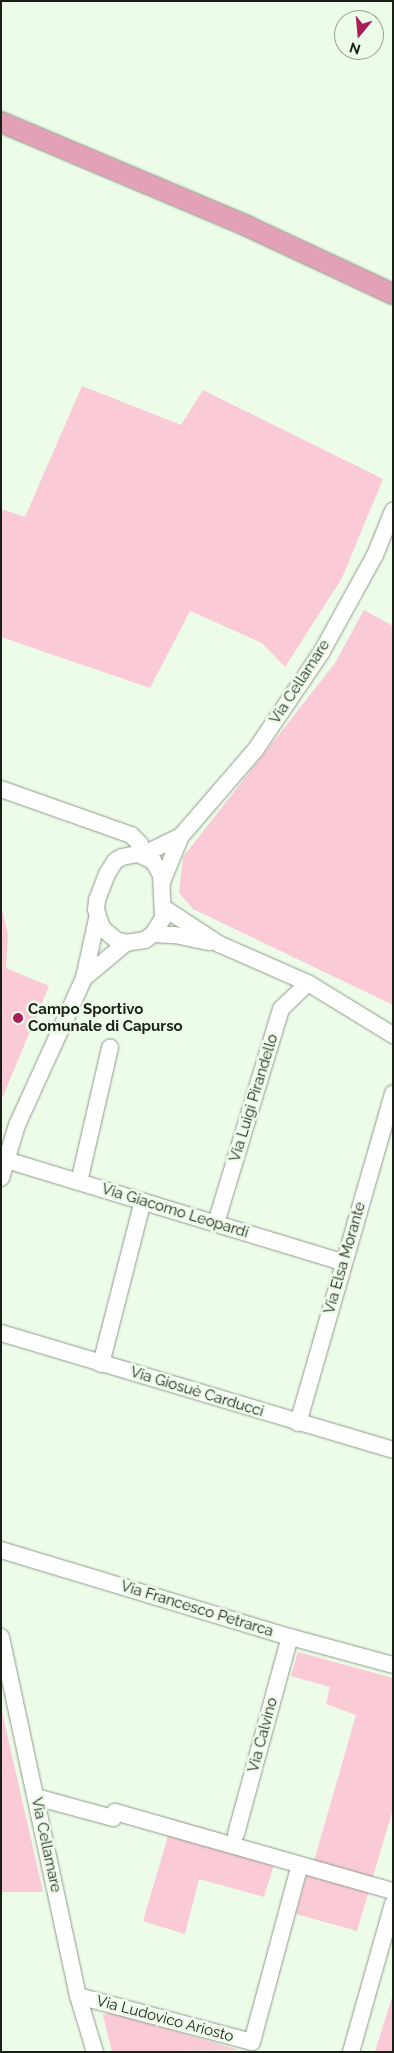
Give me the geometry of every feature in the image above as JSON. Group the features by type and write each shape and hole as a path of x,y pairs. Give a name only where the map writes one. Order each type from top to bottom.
{"main road":[{"path":"1,122 232,220 393,294"}],"street":[{"name":"Via Cellamare","path":"162,882 181,836 256,749 320,654 374,555 393,511"},
{"path":"1,788 131,835 140,844 142,855"},
{"path":"1,1178 17,1125 84,978 97,919 97,900 107,874 116,861 122,857 118,837 110,827"},
{"name":"Via Cellamare","path":"122,857 142,855 181,836"},
{"name":"Via Cellamare","path":"142,855 158,867 162,882 163,918 153,934"},
{"path":"164,908 219,944 308,983 393,1035"},
{"path":"97,919 108,935 126,943"},
{"path":"84,978 126,943 144,940 153,934 175,935 219,944"},
{"name":"Via Luigi Pirandello","path":"216,1223 281,1009 308,983"},
{"path":"79,1182 110,1048"},
{"name":"Via Elsa Morante","path":"298,1423 393,1093"},
{"name":"Via Giacomo Leopardi","path":"6,1160 344,1262"},
{"path":"102,1364 143,1201"},
{"name":"Via Giosuè Carducci","path":"1,1334 393,1450"},
{"name":"Via Francesco Petrarca","path":"1,1550 290,1637 393,1665"},
{"name":"Via Calvino","path":"236,1834 290,1637"},
{"name":"Via Cellamare","path":"1,1638 78,1996 95,2052"},
{"path":"36,1797 113,1818 115,1812 393,1891"},
{"name":"Via Ludovico Ariosto","path":"78,1996 250,2047 298,1871"},
{"path":"351,2052 393,1904"}],"shaded area":[{"path":"82,386 181,425 203,390 383,479 342,578 285,667 262,643 190,611 150,688 1,637 1,509 25,517"},
{"path":"364,610 393,626 393,1005 193,909 179,893 183,857 335,663"},
{"name":"Campo Sportivo Comunale di Capurso","path":"1,905 8,934 6,968 49,986 1,1101"},
{"path":"298,1652 393,1678 393,1809 357,1931 296,1914 307,1873 274,1864 264,1897 199,1879 185,1934 143,1921 173,1819 314,1861 356,1715 326,1704 330,1687 291,1676"},
{"path":"1,1707 43,1892 1,1892"},
{"path":"393,1994 393,2052 375,2052"},
{"path":"111,2013 239,2050 112,2052 103,2015"}],"place":[{"name":"Campo Sportivo Comunale di Capurso","path":"18,1018"}]}
